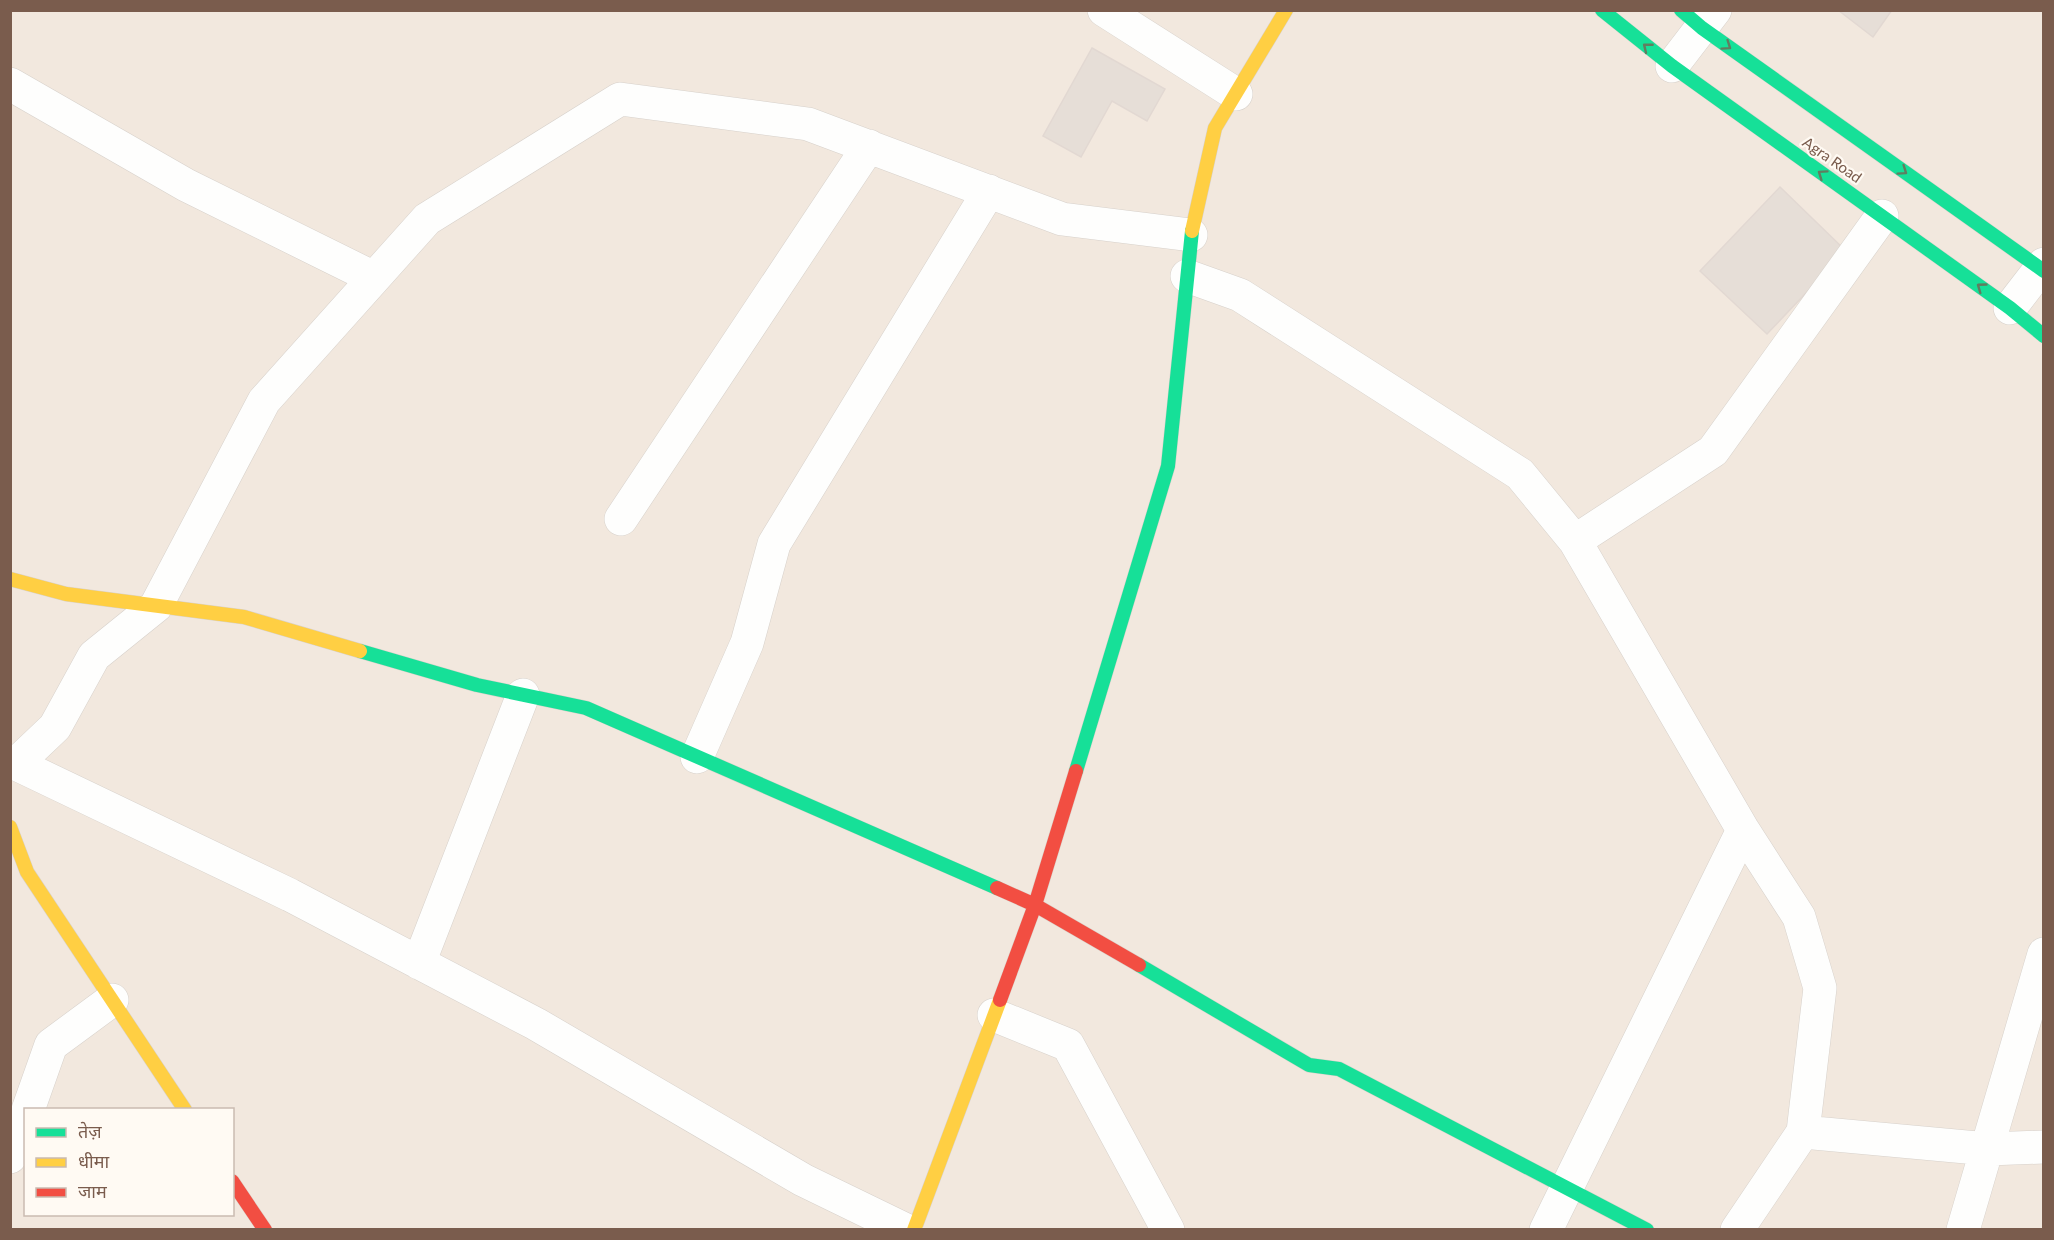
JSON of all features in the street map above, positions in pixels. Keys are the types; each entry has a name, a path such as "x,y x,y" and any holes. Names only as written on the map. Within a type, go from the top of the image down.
{"street":[{"path":"1104,10 1236,94"},
{"path":"914,1230 1035,905 1168,466 1191,235 1215,128 1286,10"},
{"name":"Agra Road","path":"1602,10 1672,66 2010,308 2043,336"},
{"path":"1672,66 1699,16 2042,268 2010,308"},
{"path":"10,84 186,185 374,278"},
{"path":"906,1230 803,1180 536,1024 290,895 13,762 55,727 94,656 156,606 264,401 427,219 620,99 808,124 1062,219 1191,235"},
{"path":"621,519 869,146"},
{"path":"698,757 747,643 774,544 989,191"},
{"path":"1575,542 1713,451 1882,216"},
{"path":"1187,276 1240,295 1520,474 1575,542 1743,830 1799,917 1820,988 1803,1132 1737,1230"},
{"path":"10,579 66,594 244,617 477,685 586,708 1035,905 1309,1065 1339,1069 1647,1230"},
{"path":"419,963 523,695"},
{"path":"10,827 27,872 184,1108"},
{"path":"1546,1230 1568,1190 1743,830"},
{"path":"1963,1230 2043,954"},
{"path":"28,1108 51,1046 112,1000"},
{"path":"994,1015 1068,1045 1168,1230"},
{"path":"10,1156 24,1120"},
{"path":"1803,1132 1988,1149 2043,1147"},
{"path":"234,1184 265,1230"}],"shaded area":[{"path":"10,11 2043,11 2043,1229 11,1229"}],"building":[{"path":"1838,10 1892,10 1873,37"},
{"path":"1092,48 1165,89 1147,121 1112,101 1081,157 1043,136"},
{"path":"1780,187 1846,251 1767,334 1700,271"}],"traffic: fast":[{"path":"1602,10 1672,66 2010,308 2044,336"},
{"path":"1681,10 1702,28 2044,271"},
{"path":"1076,771 1168,466 1192,231"},
{"path":"360,651 477,685 586,708 997,888"},
{"path":"1139,965 1309,1065 1339,1069 1647,1230"}],"traffic: slow":[{"path":"1192,231 1215,128 1286,10"},
{"path":"10,579 66,594 244,617 360,651"},
{"path":"10,827 27,872 184,1108"},
{"path":"914,1230 1000,1000"}],"traffic: jam":[{"path":"1000,1000 1035,905 1076,771"},
{"path":"997,888 1035,905 1139,965"},
{"path":"234,1184 265,1230"}]}
